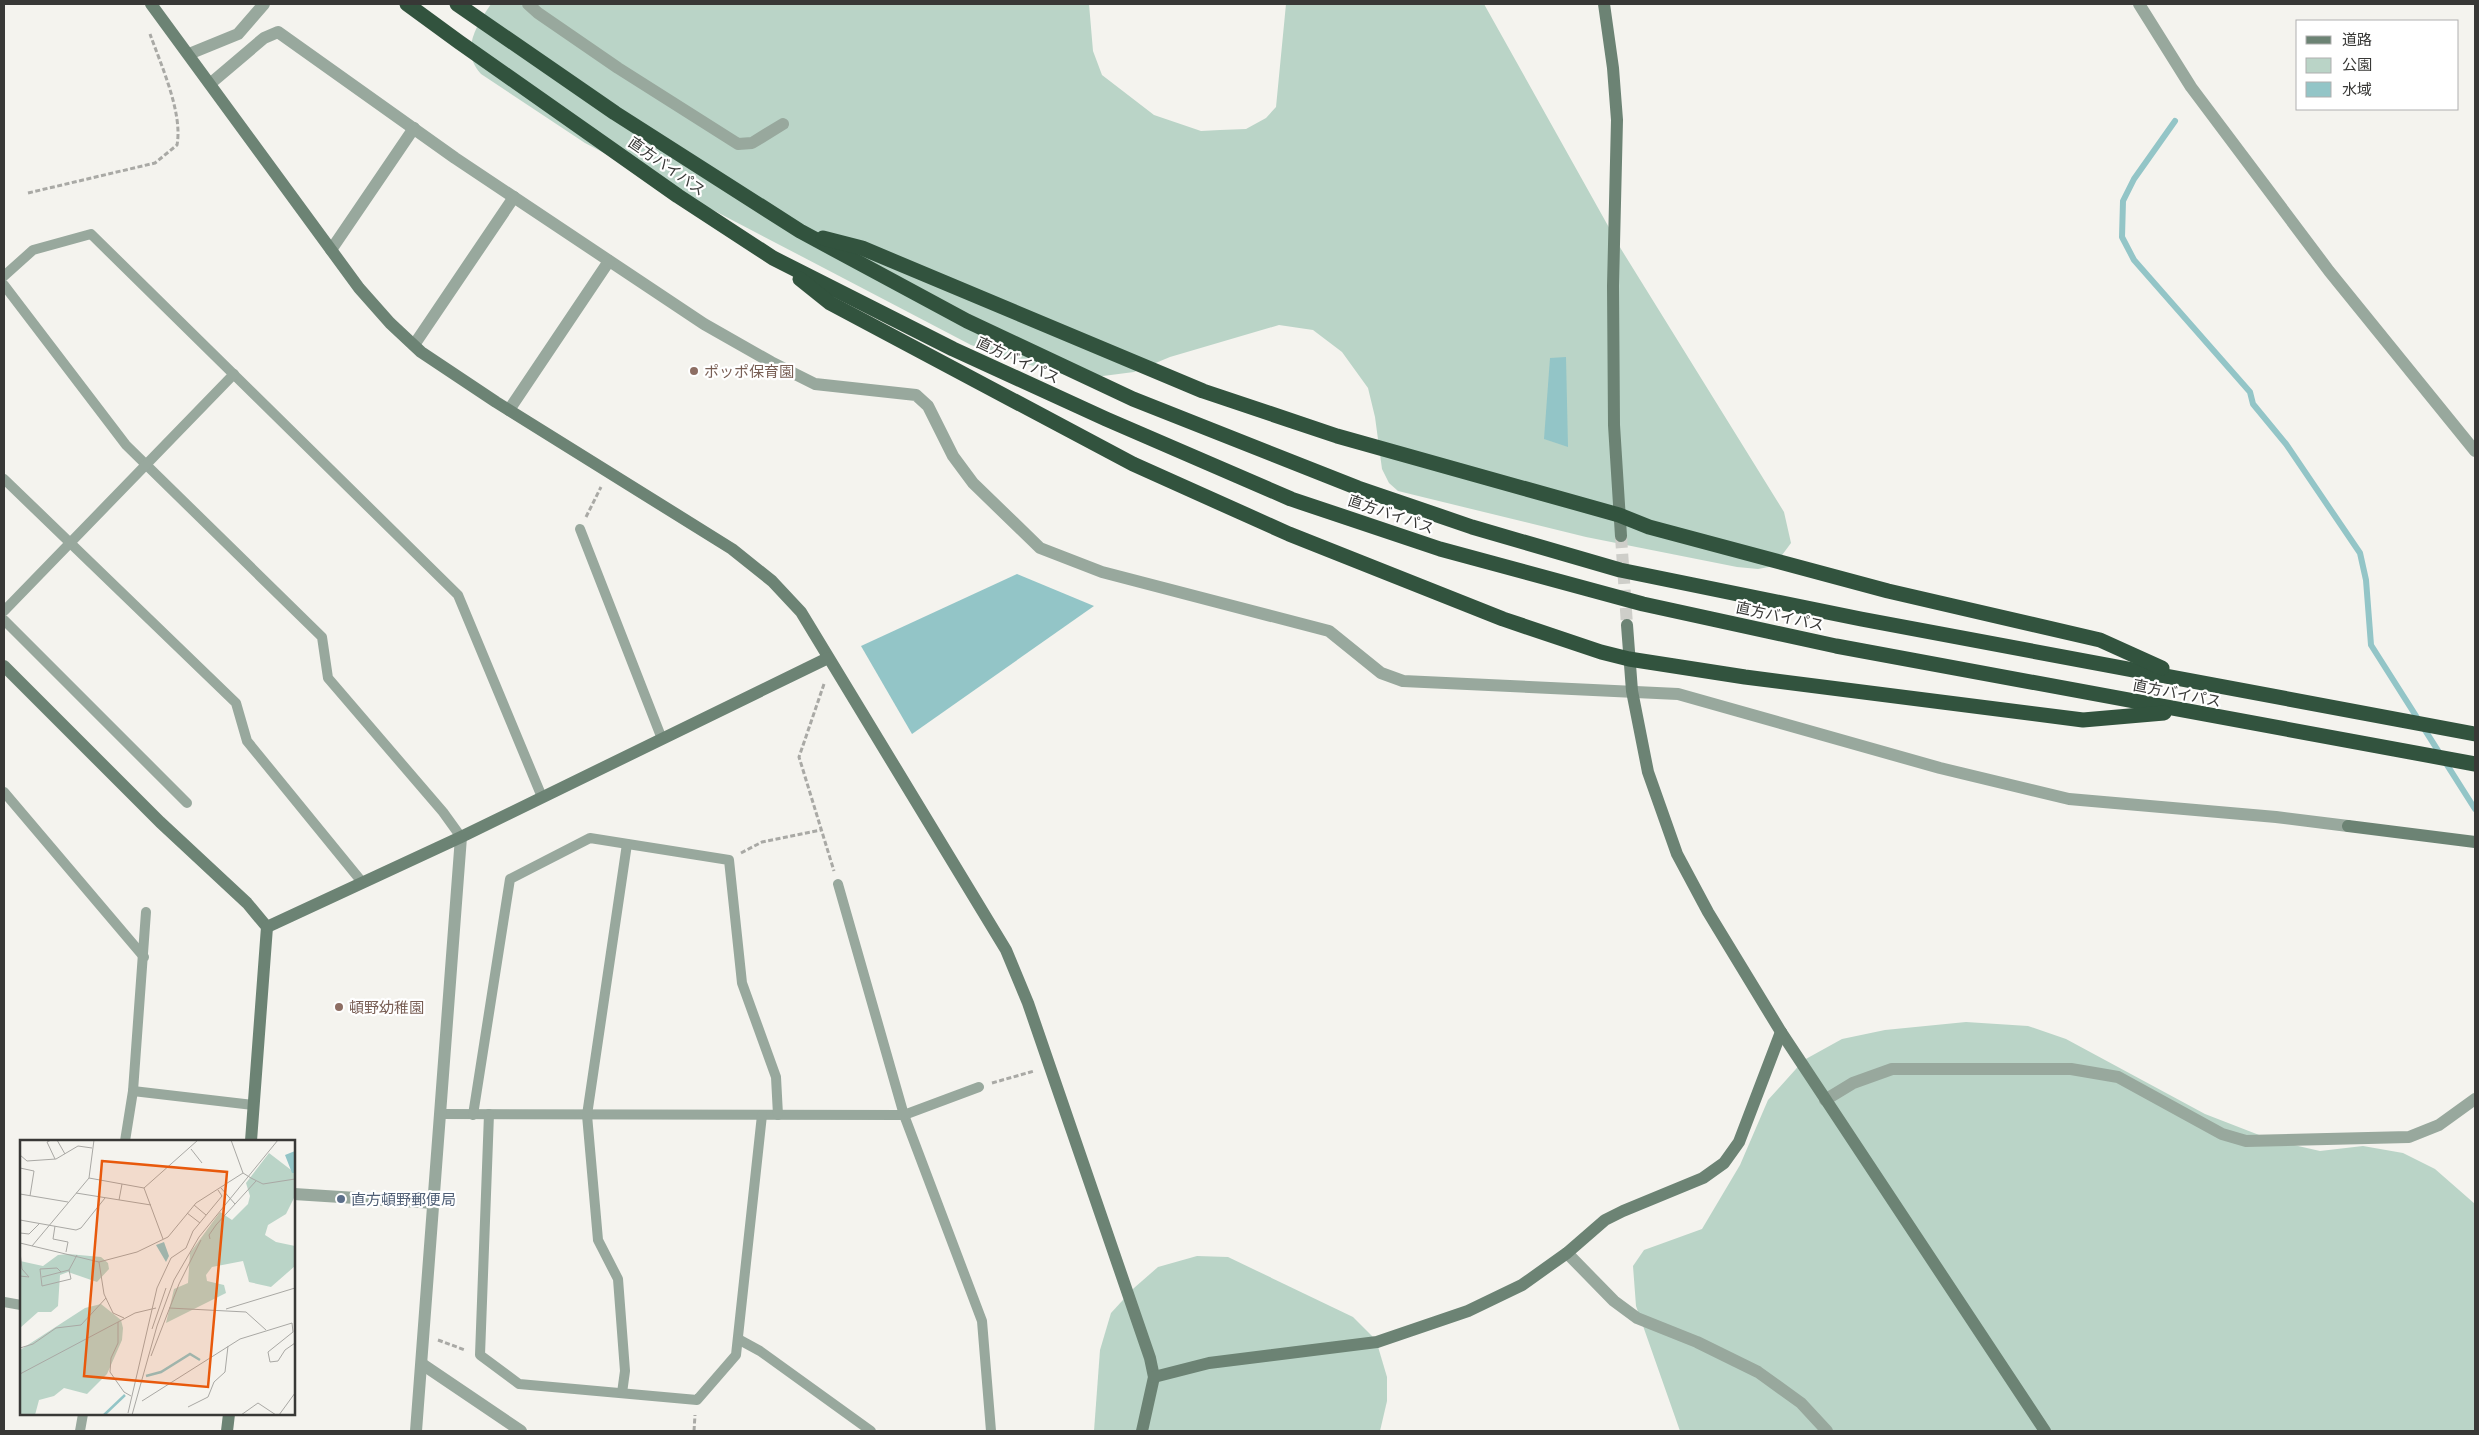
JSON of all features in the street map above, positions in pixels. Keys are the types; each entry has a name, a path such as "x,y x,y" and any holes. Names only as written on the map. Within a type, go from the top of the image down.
{"highway":[{"name":"直方バイパス","path":"408,4 678,196 773,258 953,349 1106,419 1292,499 1440,549 1643,604 1836,646 2183,712 2343,738 2475,764"},
{"name":"直方バイパス","path":"457,4 615,113 800,232 967,321 1133,399 1358,488 1472,527 1620,570 1861,619 2475,734"},
{"path":"800,232 862,248 1202,391 1337,436 1619,515 1649,527 1888,591 2100,640 2184,678"},
{"path":"773,258 830,303 1133,464 1289,534 1494,616 1629,659 1745,677 2083,720 2183,712"}],"street":[{"path":"189,54 238,34 264,4"},
{"path":"528,4 538,13 618,68 738,144 752,142 783,124"},
{"path":"1604,4 1613,68 1617,120 1613,296 1614,425 1621,536"},
{"path":"2139,4 2191,87 2329,270 2475,451"},
{"path":"152,5 359,288 390,324 414,345 509,410 732,549 772,580 801,612 1006,950 1028,1003 1150,1358 1154,1377 1142,1431"},
{"path":"210,84 264,38 278,32 514,197 704,324 771,362 815,384 916,395 928,406 953,456 973,483 1040,548 1102,572 1329,631 1381,673 1403,681 1678,694 1940,768 2069,798 2276,817 2475,842"},
{"path":"331,250 414,128"},
{"path":"414,345 514,197"},
{"path":"509,410 609,261"},
{"path":"1627,625 1632,691 1648,772 1677,854 1708,912 1781,1032 2044,1431"},
{"path":"267,927 461,837 828,658"},
{"path":"4,666 160,822 247,903 267,927 251,1140"},
{"path":"416,1431 461,837"},
{"path":"1154,1377 1209,1363 1377,1342 1468,1311 1522,1285 1566,1253 1606,1220 1623,1210 1704,1178 1724,1163 1739,1142 1781,1032"},
{"path":"1825,1100 1853,1083 1892,1069 2071,1069 2118,1077 2222,1134 2246,1141 2408,1137 2440,1125 2475,1099"},
{"path":"295,1194 434,1203"},
{"path":"1566,1253 1614,1301 1636,1318 1697,1342 1758,1372 1801,1403 1827,1431"},
{"path":"422,1364 521,1431"},
{"path":"227,1431 229,1415"}],"lane":[{"path":"4,276 33,250 91,234 458,595 542,797"},
{"path":"4,285 126,445 322,637 328,678 444,812 461,837"},
{"path":"4,611 234,374"},
{"path":"4,479 69,544 236,703 247,741 362,882"},
{"path":"580,529 662,739"},
{"path":"4,620 187,803"},
{"path":"4,792 144,957"},
{"path":"473,1114 510,879 590,838 729,860 742,984 776,1077 778,1115"},
{"path":"622,1393 625,1371 618,1278 598,1240 587,1115 628,844"},
{"path":"838,884 904,1115 982,1321 991,1431"},
{"path":"125,1140 133,1091 146,912"},
{"path":"440,1114 904,1115 979,1087"},
{"path":"133,1091 253,1105"},
{"path":"489,1114 480,1355 519,1384 697,1400 736,1355 762,1115"},
{"path":"4,1301 20,1305"},
{"path":"738,1339 760,1351 871,1431"},
{"path":"80,1431 83,1415"}],"path":[{"path":"28,193 155,163 177,146 180,132 147,25 152,5"},
{"path":"580,529 608,472"},
{"path":"824,684 799,757 838,884"},
{"path":"729,860 762,842 821,830"},
{"path":"979,1087 1050,1067"},
{"path":"424,1334 480,1355"}],"green space":[{"path":"491,4 1089,4 1093,51 1102,75 1154,115 1201,131 1246,129 1266,118 1276,107 1286,4 1484,4 1621,249 1784,512 1791,543 1774,566 1758,569 1737,567 1586,537 1398,491 1389,483 1382,469 1375,417 1368,388 1342,352 1313,330 1279,325 1170,357 1134,372 1103,376 1066,375 1023,363 971,345 585,143 481,74 472,56 472,39 480,21"},
{"path":"1966,1022 2028,1026 2066,1039 2205,1114 2272,1140 2320,1151 2363,1146 2403,1153 2435,1169 2475,1204 2475,1431 1680,1431 1636,1306 1633,1266 1644,1250 1702,1229 1740,1165 1768,1100 1804,1060 1842,1039 1885,1030"},
{"path":"1197,1256 1228,1257 1353,1317 1376,1340 1387,1377 1387,1401 1380,1431 1094,1431 1100,1350 1111,1313 1134,1288 1158,1267"}],"water":[{"path":"1566,357 1568,447 1544,439 1550,358"},
{"path":"1017,574 1094,606 912,734 861,646"}],"waterway":[{"path":"2175,121 2134,179 2123,201 2122,237 2134,260 2250,392 2253,404 2286,444 2360,553 2366,580 2371,645 2475,809"}],"tunnel":[{"path":"1621,536 1627,625"}],"place":[{"name":"ポッポ保育園","path":"694,371"},
{"name":"頓野幼稚園","path":"339,1007"},
{"name":"直方頓野郵便局","path":"341,1199"}]}
